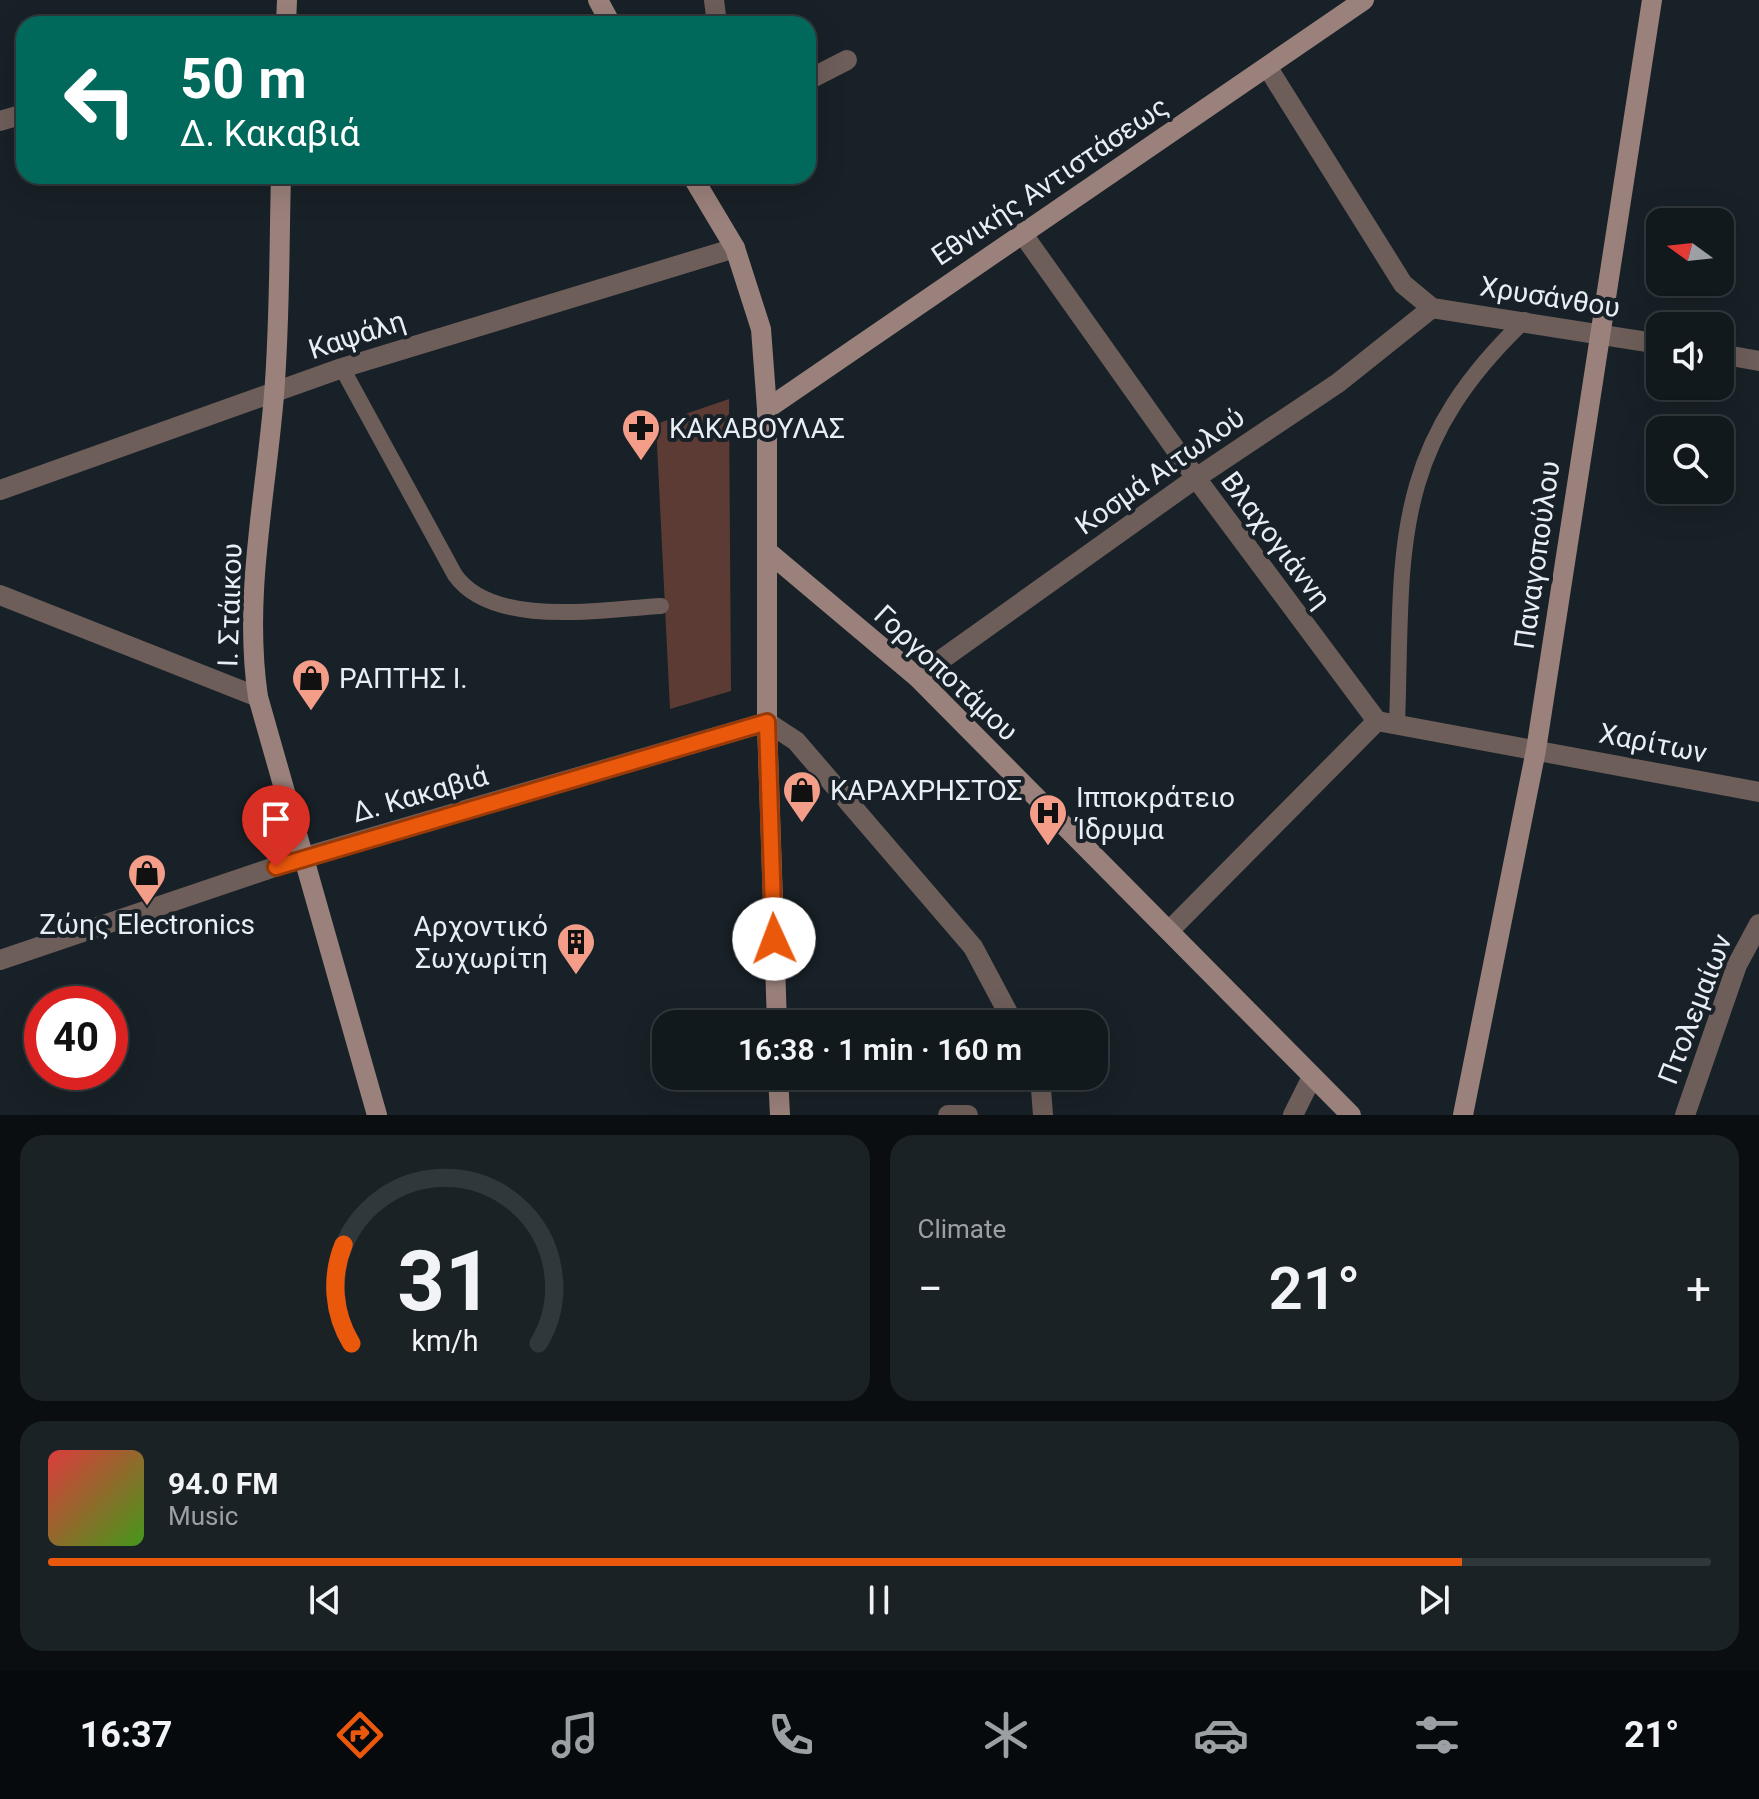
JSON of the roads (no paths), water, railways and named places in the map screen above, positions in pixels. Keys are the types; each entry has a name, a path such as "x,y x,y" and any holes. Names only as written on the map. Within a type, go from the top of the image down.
{"street":[{"name":"Εθνικής Αντιστάσεως","path":"767,409 1364,0"},
{"name":"Παναγοπούλου","path":"1463,1115 1536,750 1598,332 1652,0"},
{"path":"816,76 847,60"},
{"path":"1268,68 1403,284 1432,308"},
{"name":"Ι. Στάικου","path":"281,184 275,392 252,605 251,652 258,697 377,1115"},
{"path":"697,184 735,248 761,329 767,409 767,722 777,1010"},
{"name":"Βλαχογιάννη","path":"1022,233 1196,478 1387,724"},
{"name":"Καψάλη","path":"0,490 342,368 735,248"},
{"name":"Χρυσάνθου","path":"1432,308 1525,320 1646,341"},
{"name":"Κοσμά Αιτωλού","path":"917,677 1196,478 1338,383 1432,308"},
{"path":"1734,357 1759,361"},
{"name":"Γοργοποτάμου","path":"767,551 917,677 1351,1115"},
{"path":"0,595 258,697"},
{"path":"767,722 796,741 973,947 1007,1010"},
{"name":"Δ. Κακαβιά","path":"0,960 304,857 767,722"},
{"path":"1169,931 1387,724"},
{"name":"Χαρίτων","path":"1387,724 1759,792"},
{"name":"Πτολεμαίων","path":"1685,1115 1732,979 1759,924"},
{"path":"1293,1115 1312,1077"},
{"path":"779,1090 780,1115"},
{"path":"1041,1090 1043,1115"},
{"path":"948,1115 968,1115"}],"lane":[{"path":"1387,724 1398,682 1401,561 1412,493 1443,417 1496,348 1525,320"},
{"path":"342,368 455,575 470,592 502,605 554,612 661,606"}],"place":[{"name":"ΚΑΚΑΒΟΥΛΑΣ","path":"641,462"},
{"name":"ΡΑΠΤΗΣ Ι.","path":"311,712"},
{"name":"ΚΑΡΑΧΡΗΣΤΟΣ","path":"802,824"},
{"name":"Ιπποκράτειο Ίδρυμα","path":"1048,847"},
{"name":"Ζώης Electronics","path":"147,907"},
{"name":"Αρχοντικό Σωχωρίτη","path":"576,976"}]}
